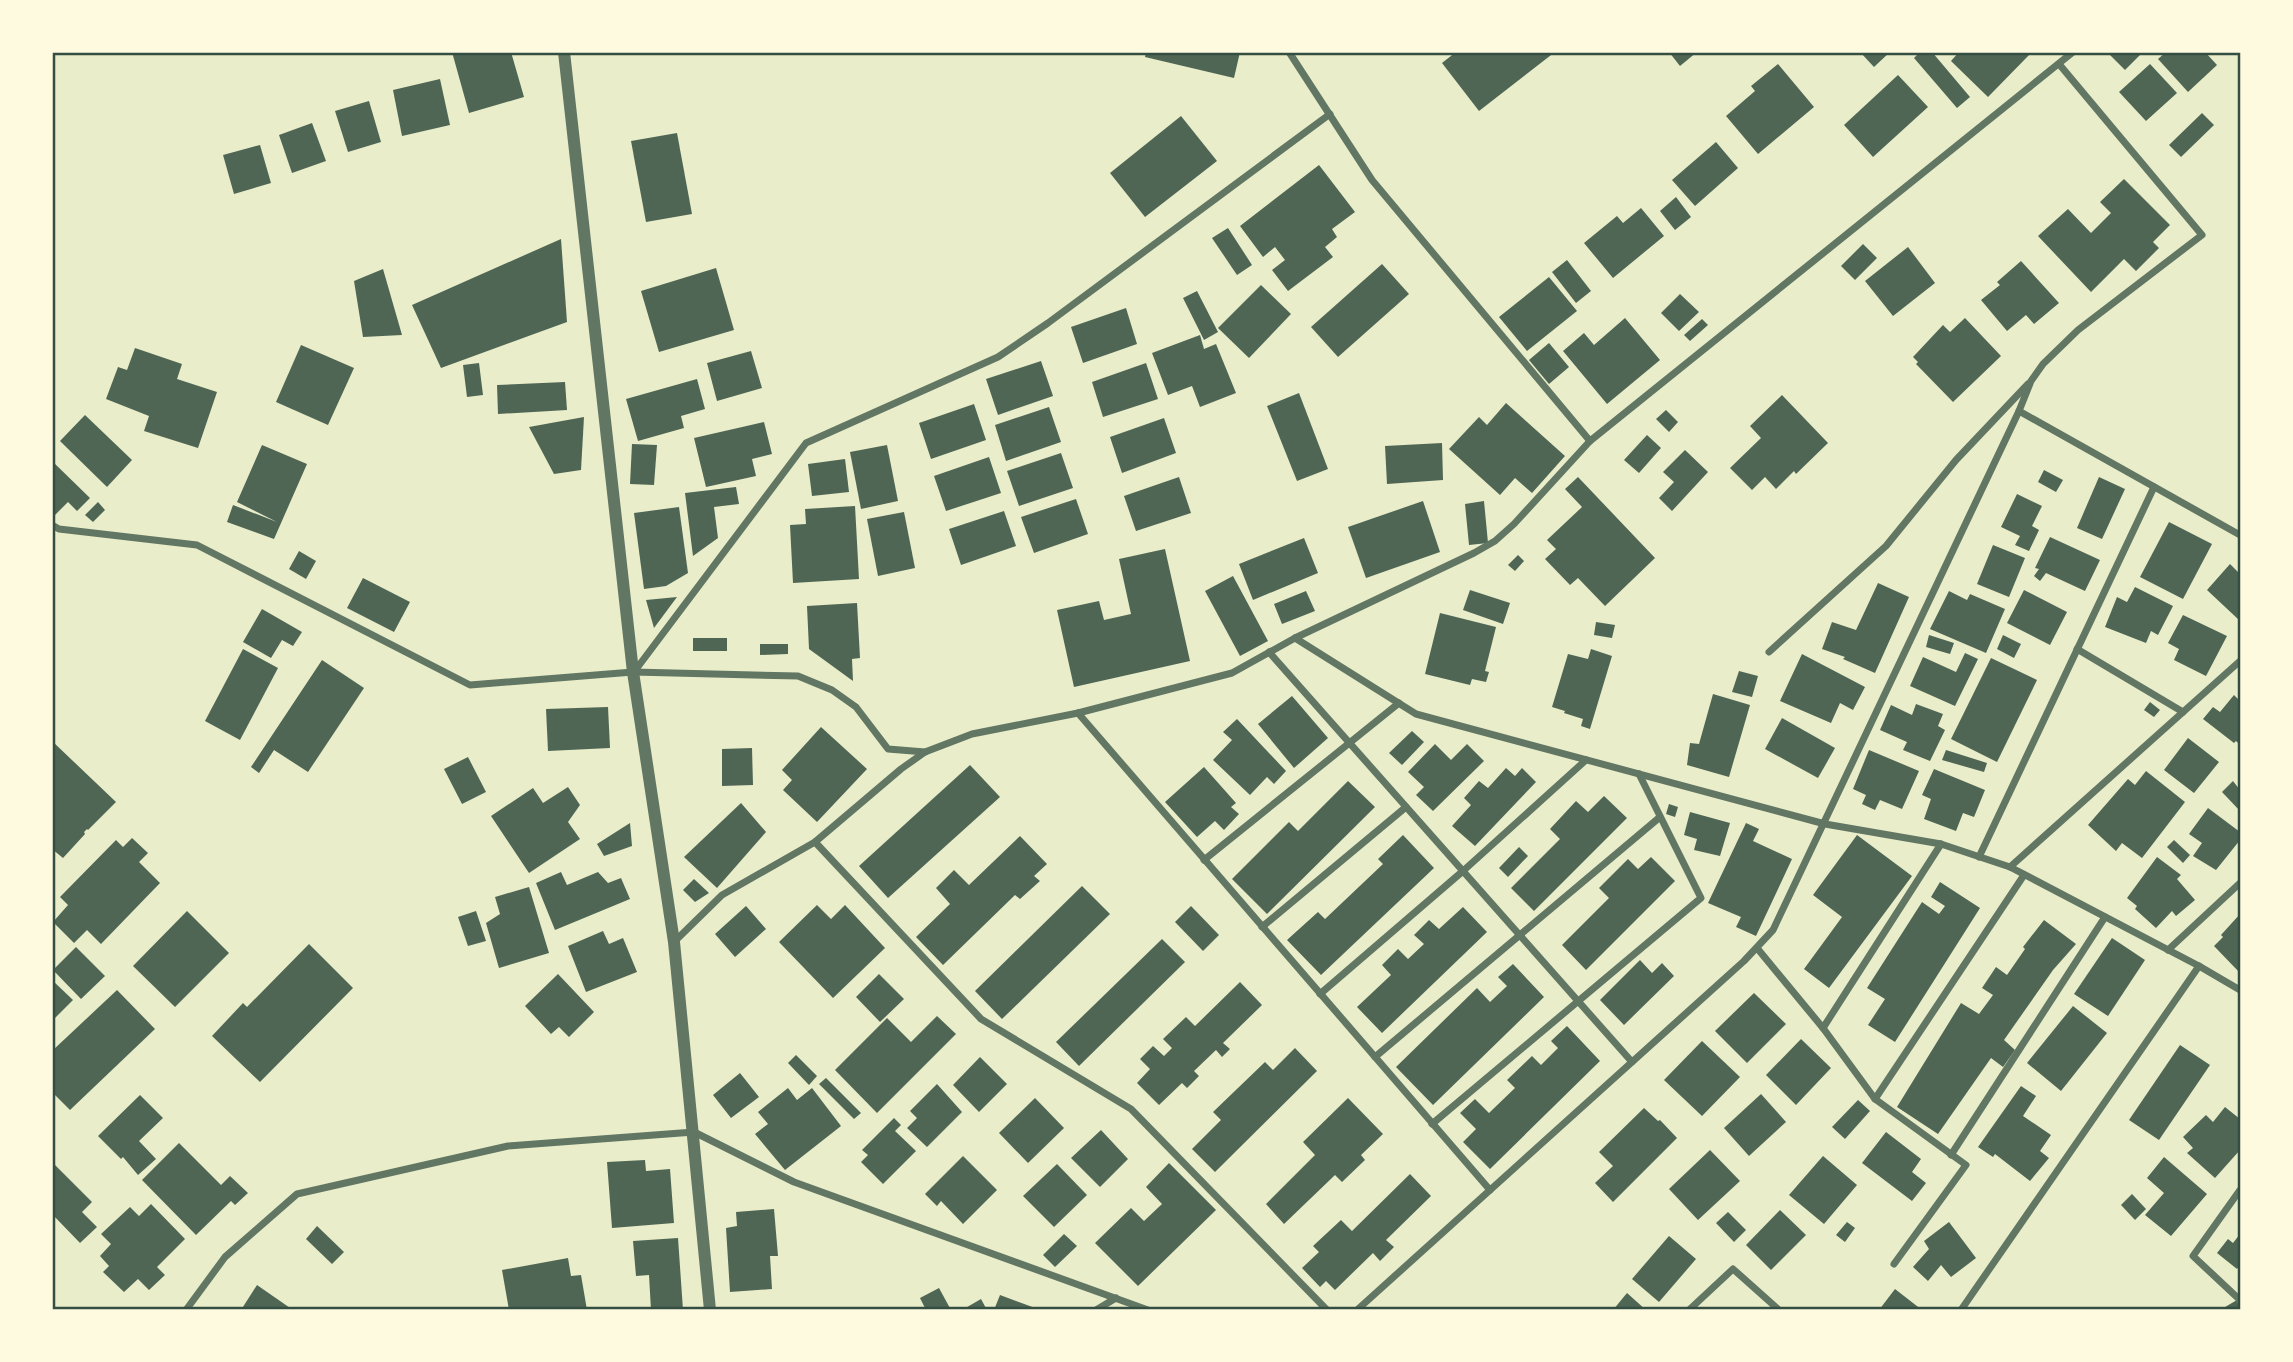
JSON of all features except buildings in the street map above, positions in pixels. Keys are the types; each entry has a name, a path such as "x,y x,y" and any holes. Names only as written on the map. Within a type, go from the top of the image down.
{"street":[{"path":"564,52 633,672 674,942 710,1310"},
{"path":"1289,52 1372,180 1590,441"},
{"path":"674,942 722,895 815,842 925,752 972,734 1078,713 1232,673 1295,638 1495,541 1590,441 2073,52"},
{"path":"1769,652 1886,546 1956,460 2031,381 2043,363 2078,330 2202,235 2059,64"},
{"path":"633,672 806,443 998,357 1330,114"},
{"path":"1357,1310 1632,1062 1773,930 2031,381"},
{"path":"2019,411 2241,535"},
{"path":"1979,857 2154,487"},
{"path":"52,525 59,529 197,545 470,685 633,672 798,676 832,690 856,707 888,749 925,752"},
{"path":"1295,638 1416,714 1825,824 1941,844 2010,867 2241,990"},
{"path":"2077,649 2183,712"},
{"path":"1269,652 1632,1062"},
{"path":"2010,867 2241,661"},
{"path":"1204,859 1399,703"},
{"path":"1078,713 1490,1190"},
{"path":"1320,993 1463,871 1586,760"},
{"path":"1432,1124 1701,898 1639,774"},
{"path":"1262,927 1406,807"},
{"path":"1375,1057 1660,817"},
{"path":"815,842 981,1019 1131,1109 1327,1310"},
{"path":"1823,1028 1941,844"},
{"path":"1875,1099 2024,875"},
{"path":"2168,950 2241,883"},
{"path":"1951,1155 2105,917"},
{"path":"1756,948 1823,1028 1875,1099 1966,1165 1894,1264"},
{"path":"1961,1310 2199,966"},
{"path":"186,1310 225,1257 297,1194 508,1146 694,1132 794,1182 1148,1310"},
{"path":"2241,1190 2193,1256 2241,1300"},
{"path":"1689,1310 1733,1269 1779,1310"},
{"path":"1096,1310 1116,1298"}]}
